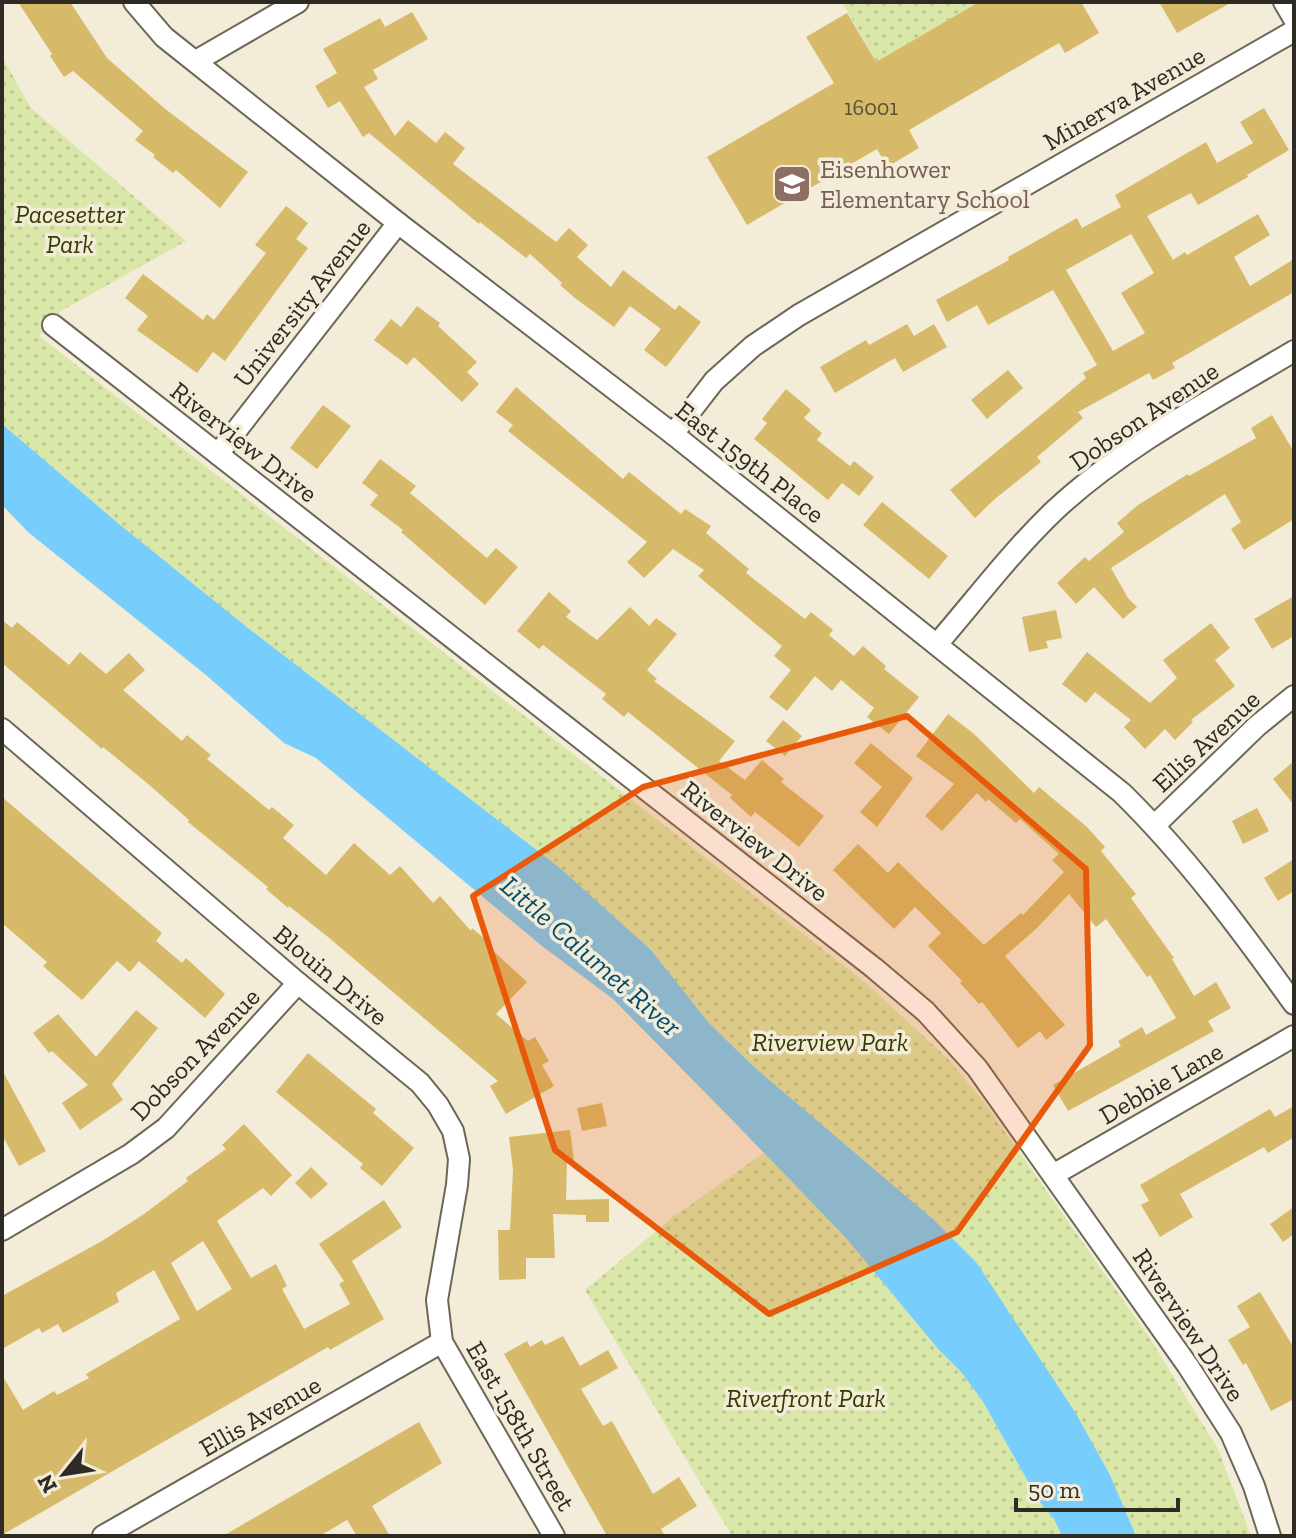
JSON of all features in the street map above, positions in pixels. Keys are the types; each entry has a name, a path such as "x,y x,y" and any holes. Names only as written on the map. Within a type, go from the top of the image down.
{"street":[{"name":"East 159th Place","path":"134,2 164,37 398,223 673,434 1085,761 1155,825 1221,905 1294,1004"},
{"path":"196,61 298,2"},
{"path":"1284,2 1294,19"},
{"name":"Minerva Avenue","path":"673,434 714,381 753,346 788,323 1294,31"},
{"name":"University Avenue","path":"218,454 398,223"},
{"name":"Riverview Drive","path":"53,325 862,958 926,1012 977,1068 1188,1366 1231,1433 1254,1486 1270,1536"},
{"name":"Dobson Avenue","path":"938,643 1021,545 1085,485 1162,429 1294,351"},
{"name":"Ellis Avenue","path":"1155,825 1257,726 1294,696"},
{"name":"Blouin Drive","path":"2,729 298,983 420,1083 438,1105 453,1131 459,1159 437,1300 442,1342"},
{"name":"Dobson Avenue","path":"4,1225 131,1154 166,1128 298,983"},
{"name":"Debbie Lane","path":"1053,1175 1294,1036"},
{"name":"Ellis Avenue","path":"103,1536 442,1342"},
{"name":"East 158th Street","path":"442,1342 554,1536"}],"highlighted area":[{"path":"907,716 1086,869 1090,1045 957,1232 769,1314 555,1150 473,896 643,787"}],"green space":[{"path":"842,2 979,2 876,62"},
{"name":"Riverview Park","path":"2,57 31,108 186,241 61,311 39,336 867,984 948,1059 984,1102 1149,1337 1218,1449 1251,1536 1136,1536 1110,1475 976,1262 934,1220 753,1066 709,1023 651,950 560,868 248,628 2,424"},
{"name":"Riverfront Park","path":"764,1153 846,1238 961,1372 982,1400 1062,1536 732,1536 585,1290 673,1217"}],"water":[{"name":"Little Calumet River","path":"2,424 248,628 560,868 651,950 709,1023 753,1066 934,1220 976,1262 1075,1412 1110,1475 1136,1536 1062,1536 982,1400 961,1372 846,1238 613,999 542,946 316,758 284,743 206,675 28,532 2,505"}],"building":[{"path":"18,2 70,2 107,58 164,108 248,172 220,208 176,170 173,173 153,157 155,155 135,140 143,131 73,71 64,77"},
{"path":"979,2 1081,2 1099,33 1065,53 1059,43 909,130 919,148 887,167 877,149 747,225 707,157 834,83 806,37 847,13 876,62"},
{"path":"1159,2 1232,2 1177,33"},
{"path":"412,12 428,39 373,70 378,79 364,87 395,136 408,120 436,143 445,132 465,148 453,164 556,242 569,228 588,245 577,257 611,287 623,270 675,310 679,305 701,322 666,367 644,350 661,329 630,306 614,327 560,285 562,283 530,254 526,258 479,224 369,133 363,137 340,101 328,108 315,86 337,73 323,49 380,18 385,27"},
{"path":"1264,108 1289,150 1198,205 1191,193 1147,216 1173,260 1258,214 1270,235 1234,257 1250,286 1294,259 1294,292 1172,363 1175,368 1153,380 1149,373 1078,412 1083,418 1037,457 1041,462 975,518 950,490 1086,378 1083,373 1097,365 1053,290 988,325 977,305 947,322 936,300 1077,218 1082,228 1121,207 1115,195 1206,142 1217,163 1253,143 1240,122","holes":["1131,234 1154,273 1121,293 1145,333 1113,351 1066,270"]},
{"path":"286,206 308,223 296,239 308,248 225,361 213,352 197,373 137,330 148,316 125,298 143,274 203,320 207,314 214,320 266,253 255,245"},
{"path":"417,306 440,323 438,326 477,362 467,372 479,384 462,402 414,357 407,365 374,340 391,319 401,327"},
{"path":"907,324 914,336 934,324 947,347 903,372 895,358 835,393 820,367 866,340 869,345"},
{"path":"1008,370 1023,388 987,419 971,400"},
{"path":"516,387 623,479 629,472 681,514 685,509 711,526 706,533 749,569 746,573 805,619 811,612 833,630 829,635 854,656 863,646 886,666 884,669 919,697 889,734 867,717 874,708 841,680 832,691 815,676 787,711 769,697 791,670 774,656 782,646 698,576 704,570 673,549 644,578 627,562 647,542 508,431 513,425 496,412"},
{"path":"786,389 811,410 804,418 822,433 817,440 850,466 854,461 874,477 859,496 842,483 828,500 754,439 767,423 762,419"},
{"path":"323,405 351,426 317,469 290,448"},
{"path":"1272,415 1294,452 1294,519 1244,550 1231,529 1241,522 1225,494 1111,568 1128,598 1137,607 1123,619 1094,587 1076,604 1057,583 1085,557 1089,561 1124,532 1117,523 1138,505 1256,438 1251,428"},
{"path":"380,459 416,486 410,493 487,558 496,548 518,567 485,605 401,532 403,530 370,505 378,495 362,483"},
{"path":"882,502 948,556 929,579 863,525"},
{"path":"549,592 571,611 566,617 597,640 630,607 649,626 656,618 677,634 647,670 657,679 654,681 735,741 719,761 745,780 762,760 784,779 781,782 824,816 799,847 755,812 751,817 730,798 732,795 628,712 624,717 602,699 606,694 543,645 539,649 517,631"},
{"path":"1294,596 1294,636 1272,649 1254,619"},
{"path":"1056,610 1062,638 1046,641 1048,648 1029,652 1022,617"},
{"path":"2,620 12,628 17,622 69,665 80,652 106,674 129,653 145,670 123,690 182,741 187,735 211,755 207,759 269,810 272,807 294,825 283,838 326,875 354,843 390,875 400,866 433,903 440,896 471,931 472,928 492,945 490,948 527,982 496,1014 528,1041 535,1037 549,1061 542,1065 554,1086 506,1114 490,1086 498,1081 328,937 288,908 266,889 268,887 188,822 147,783 102,749 2,663"},
{"path":"1211,623 1230,648 1215,660 1235,686 1191,720 1193,722 1175,740 1165,729 1145,749 1124,727 1131,720 1095,692 1086,703 1062,684 1087,652 1150,703 1177,678 1163,660"},
{"path":"948,714 973,733 1034,793 1039,787 1087,827 1105,847 1101,851 1136,894 1131,898 1174,958 1194,996 1216,982 1231,1008 1208,1021 1214,1031 1068,1111 1053,1085 1121,1046 1118,1041 1142,1027 1146,1035 1176,1018 1150,975 1147,977 1106,919 1096,927 1069,894 1005,956 1065,1025 1046,1040 1040,1031 1018,1048 982,1002 979,1004 960,983 962,981 928,946 941,933 915,907 894,929 833,870 858,844 888,873 898,862 984,945 1021,913 1023,915 1064,872 1052,860 1059,854 1020,819 1016,823 977,793 942,831 925,816 954,784 916,756"},
{"path":"783,720 802,736 785,756 766,741"},
{"path":"871,743 913,778 877,827 860,812 882,787 854,763"},
{"path":"1294,761 1294,805 1273,779"},
{"path":"2,797 162,933 156,941 182,963 186,958 225,994 205,1018 139,961 130,972 117,961 82,1000 43,966 47,962 2,923"},
{"path":"1257,808 1269,831 1243,844 1232,821"},
{"path":"1294,859 1294,891 1278,901 1264,878"},
{"path":"136,1010 158,1028 112,1084 123,1100 80,1130 62,1103 88,1085 52,1051 49,1053 33,1033 58,1014 96,1057"},
{"path":"308,1053 376,1109 373,1113 414,1148 382,1186 360,1168 363,1164 276,1092"},
{"path":"2,1070 46,1151 19,1166 2,1135"},
{"path":"602,1103 607,1126 582,1131 577,1108"},
{"path":"1294,1106 1294,1137 1268,1153 1264,1147 1180,1194 1193,1217 1160,1237 1141,1205 1149,1201 1140,1185 1270,1109 1275,1117"},
{"path":"244,1124 292,1175 271,1196 263,1188 217,1221 251,1278 276,1264 287,1286 282,1289 304,1329 350,1304 339,1284 344,1281 319,1244 384,1200 402,1227 352,1261 384,1319 330,1350 328,1347 2,1535 2,1375 23,1410 54,1391 57,1395 89,1378 86,1374 180,1319 154,1270 116,1293 119,1302 63,1333 58,1324 42,1333 39,1328 2,1349 2,1296 144,1214 226,1149 222,1145","holes":["203,1241 232,1289 197,1311 171,1263"]},
{"path":"570,1130 574,1161 567,1162 566,1200 609,1199 609,1222 586,1222 586,1215 553,1214 555,1258 526,1258 526,1279 499,1280 498,1230 510,1230 513,1169 509,1137"},
{"path":"311,1167 328,1184 311,1199 295,1183"},
{"path":"1294,1207 1294,1234 1283,1242 1270,1224"},
{"path":"1260,1292 1294,1348 1294,1399 1271,1411 1246,1363 1243,1365 1228,1340 1250,1327 1237,1306"},
{"path":"563,1336 580,1366 608,1350 618,1368 581,1389 603,1426 612,1421 653,1494 679,1477 697,1506 661,1529 665,1536 607,1536 504,1354 527,1341 530,1347 542,1340 545,1345"},
{"path":"419,1422 442,1463 372,1506 390,1536 357,1536 347,1520 320,1536 223,1536"}],"place":[{"name":"Eisenhower Elementary School","path":"792,184"}],"park label":[{"name":"Pacesetter Park","path":"70,229"}]}
